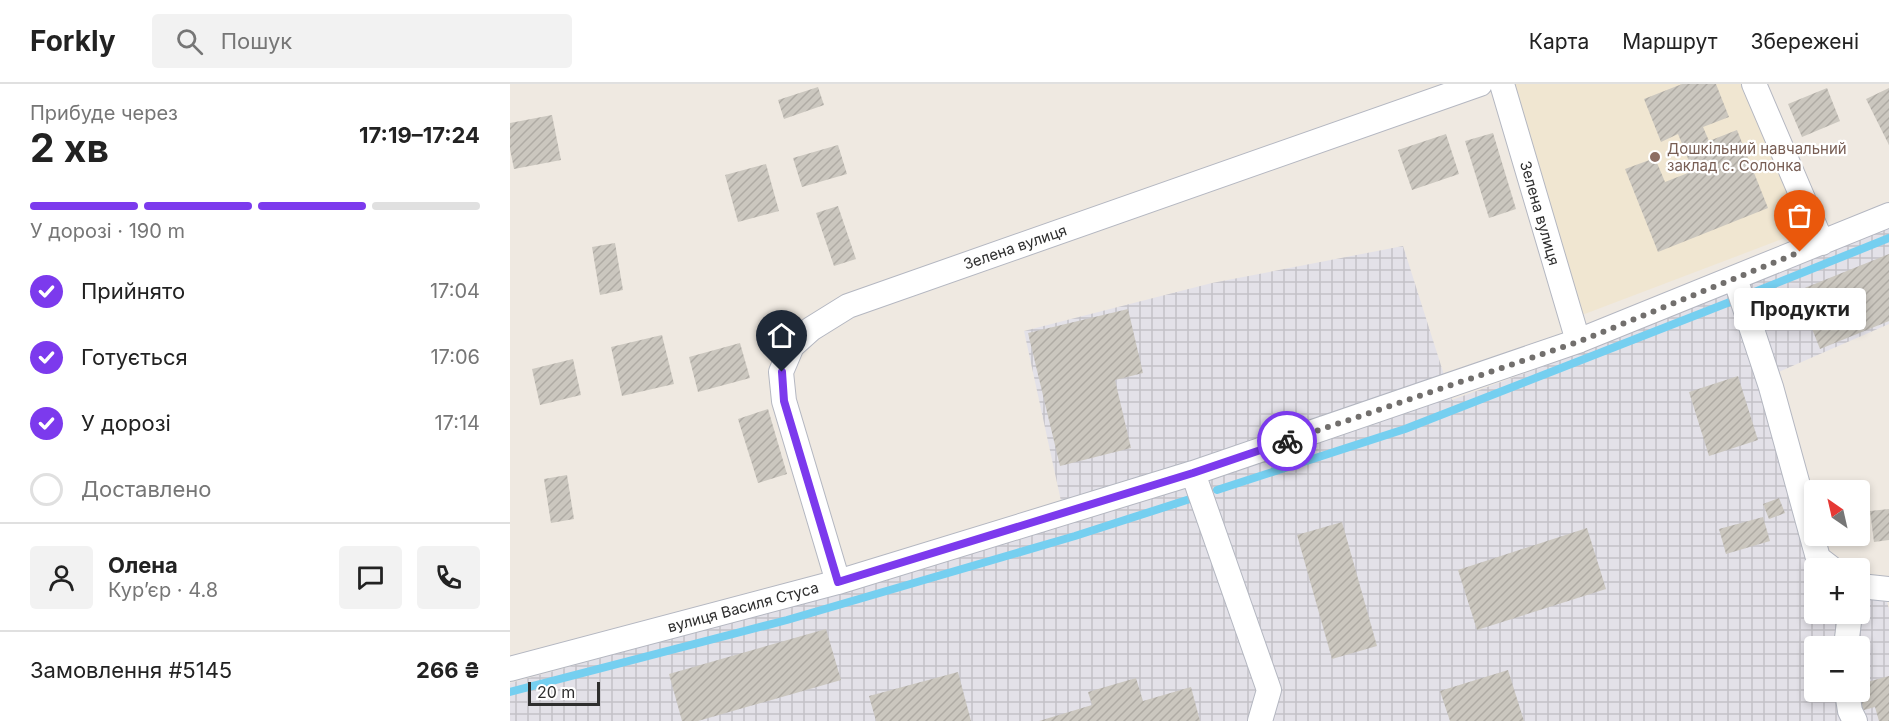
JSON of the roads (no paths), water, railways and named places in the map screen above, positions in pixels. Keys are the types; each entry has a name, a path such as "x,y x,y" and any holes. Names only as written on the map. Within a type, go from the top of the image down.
{"street":[{"name":"Зелена вулиця","path":"838,582 784,401 782,372 792,346 811,329 848,306 1480,84"},
{"name":"Зелена вулиця","path":"1502,84 1578,342"},
{"path":"1754,84 1822,243"},
{"name":"вулиця Василя Стуса","path":"510,669 838,582 1193,473 1578,342 1889,215"},
{"path":"1735,279 1771,387 1818,558"},
{"path":"1193,473 1269,690 1260,721"},
{"path":"1870,587 1889,589"},
{"path":"1849,702 1855,721"}],"waterway":[{"path":"1747,295 1889,238"},
{"path":"1217,490 1405,429 1735,300"},
{"path":"510,692 787,620 1075,536 1190,499"}],"place":[{"name":"Дошкільний навчальний заклад с. Солонка","path":"1655,157"},
{"name":"Продукти","path":"1800,252"}]}
